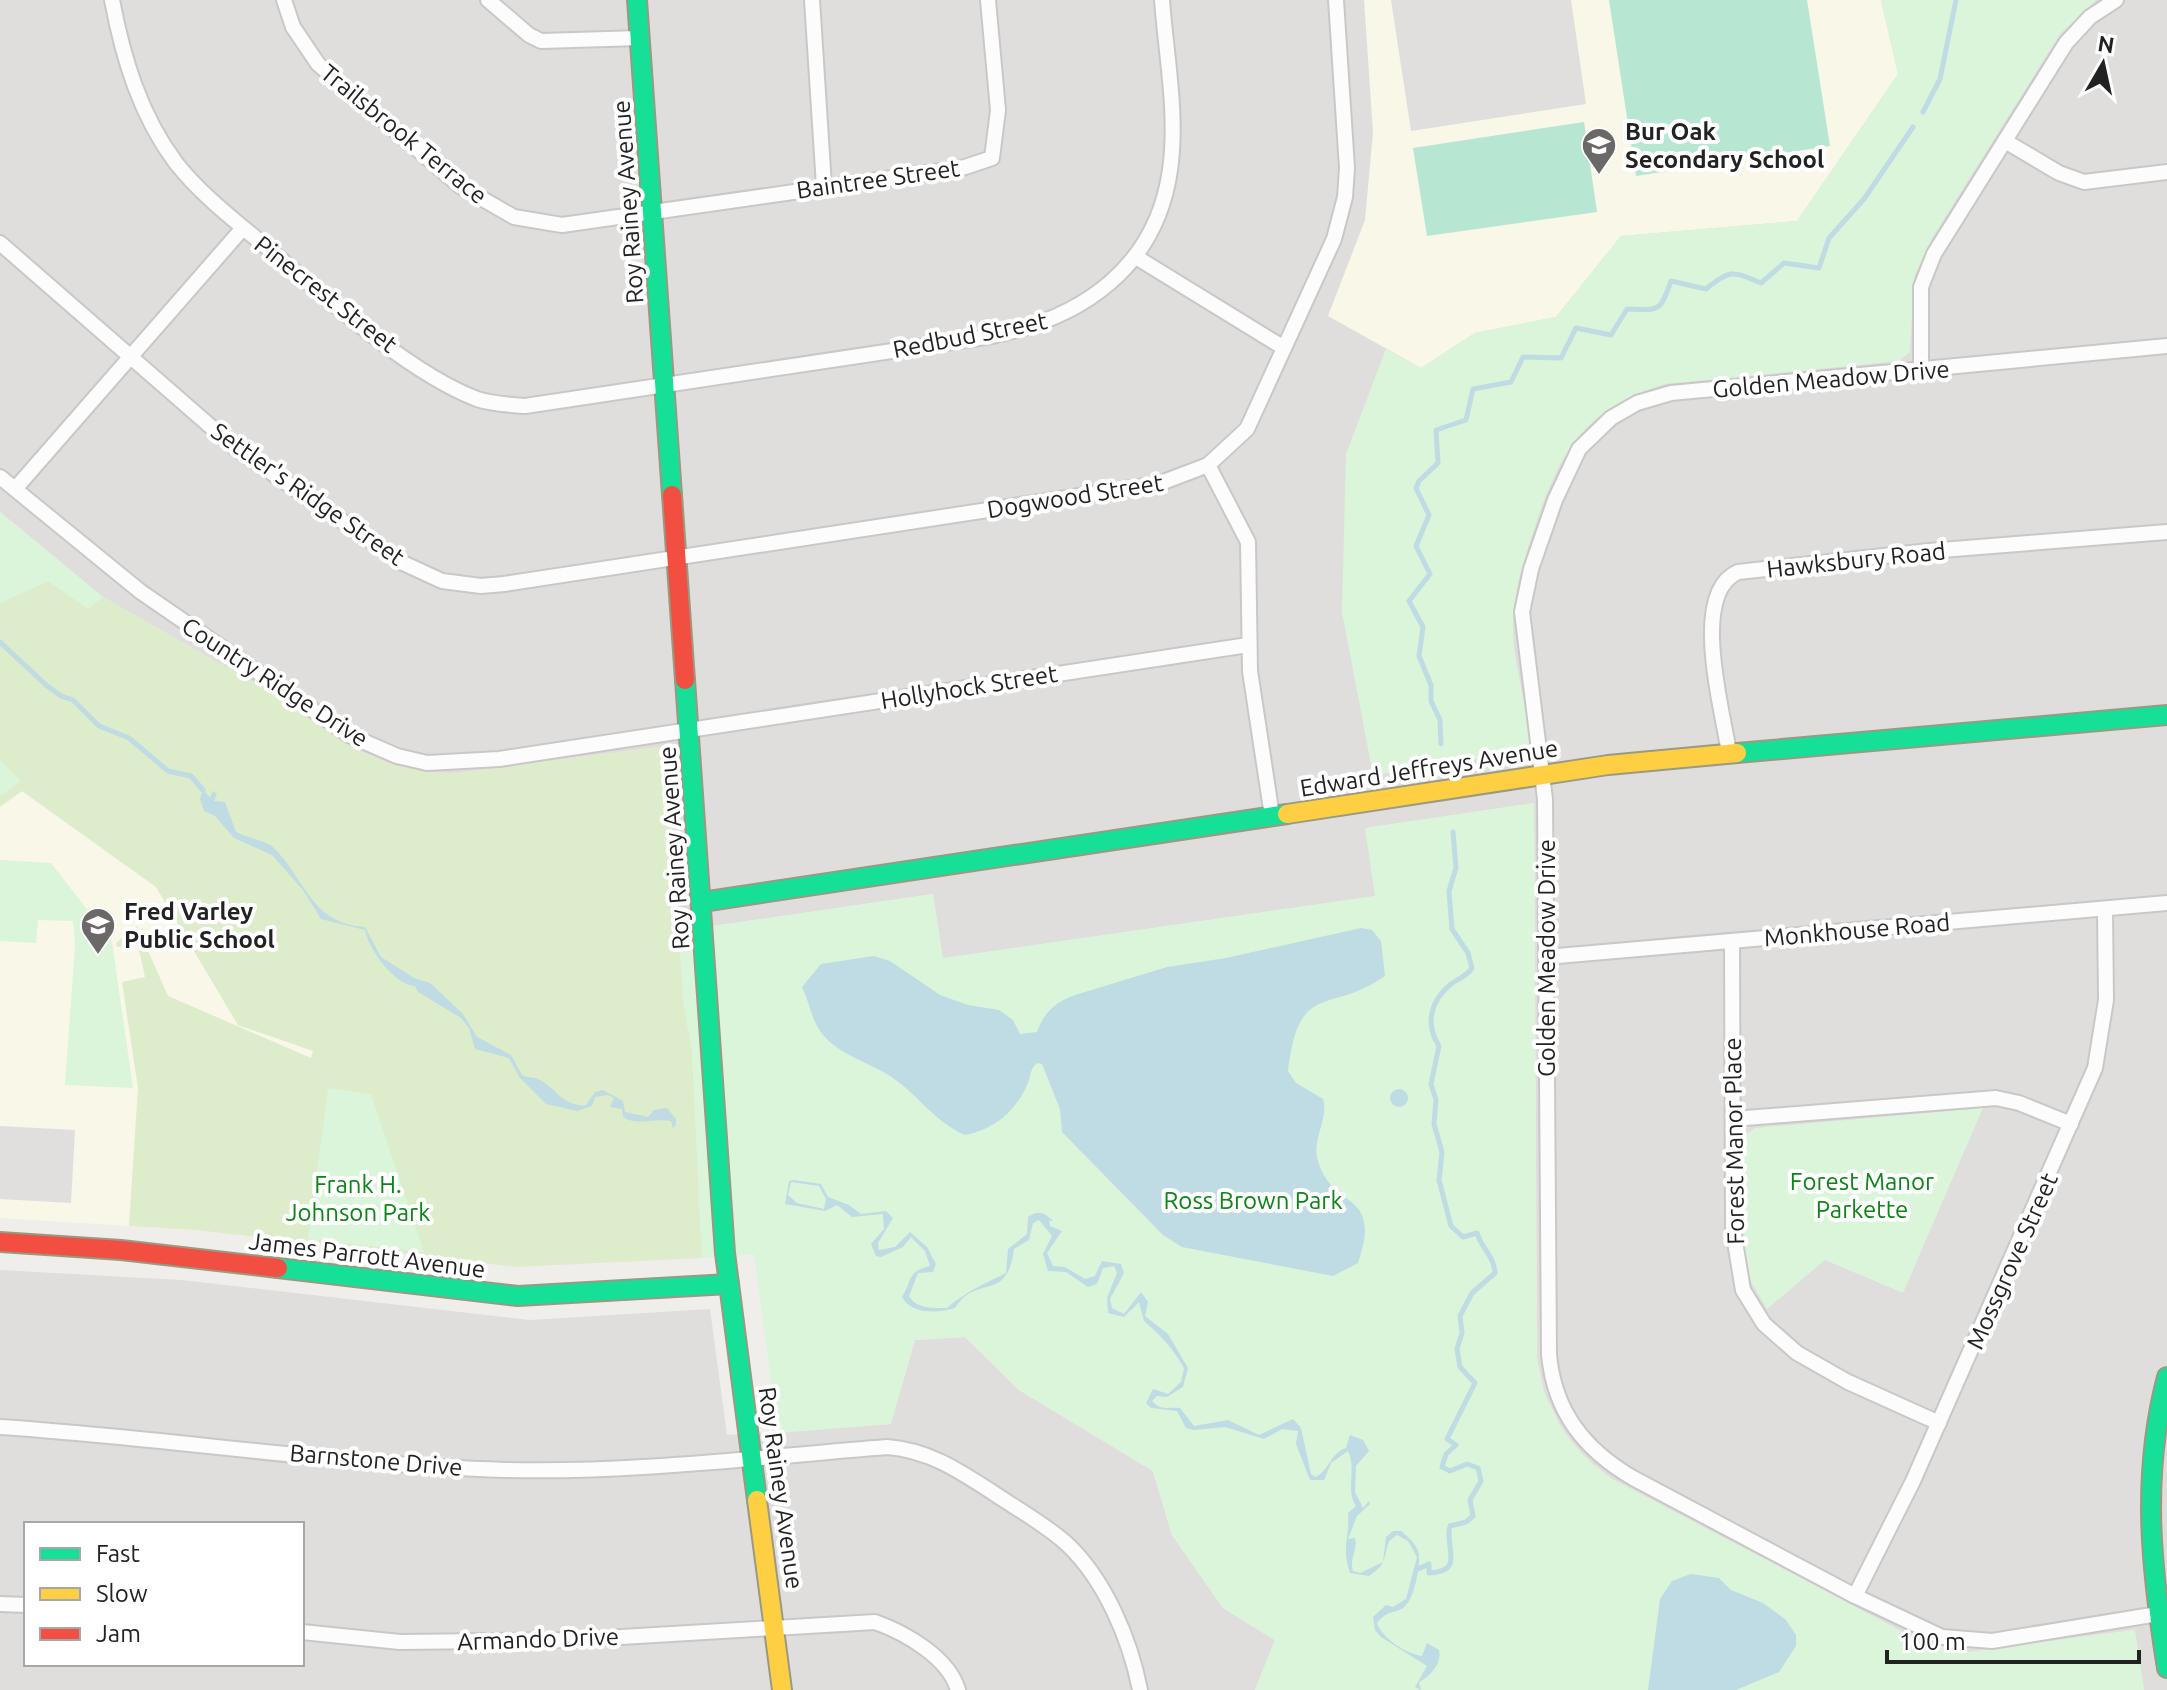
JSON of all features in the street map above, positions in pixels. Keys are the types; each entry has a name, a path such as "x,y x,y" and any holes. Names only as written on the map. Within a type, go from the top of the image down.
{"street":[{"name":"Pinecrest Street","path":"112,0 121,50 143,107 176,163 243,228 337,308 425,371 479,400 525,406 666,385"},
{"name":"Trailsbrook Terrace","path":"284,0 293,27 318,64 460,186 489,205 514,217 545,224 653,213"},
{"path":"488,0 541,41 640,38"},
{"name":"Roy Rainey Avenue","path":"637,0 722,1211 782,1690"},
{"path":"812,0 824,186"},
{"name":"Baintree Street","path":"653,213 962,168 992,158 998,110 988,0"},
{"name":"Redbud Street","path":"666,385 1023,329 1066,314 1091,299 1136,257 1161,204 1170,171 1173,129 1162,0"},
{"name":"Dogwood Street","path":"678,557 1158,484 1208,465 1247,429 1327,257 1345,197 1347,142 1336,0"},
{"path":"1921,371 1921,287 1934,254 2066,43 2090,17 2116,0"},
{"path":"2005,141 2059,173 2084,182 2167,172"},
{"path":"15,489 243,228"},
{"name":"Settler's Ridge Street","path":"0,243 248,457 403,563 442,581 481,586 678,557"},
{"path":"1136,257 1284,348"},
{"name":"Golden Meadow Drive","path":"2163,1614 1992,1641 1958,1640 1924,1631 1613,1466 1590,1449 1561,1406 1549,1354 1543,775 1522,612 1531,569 1565,473 1596,430 1637,403 1671,393 2167,346"},
{"path":"1208,465 1248,542 1248,645 1272,816"},
{"name":"Country Ridge Drive","path":"0,477 174,615 349,735 397,756 427,763 476,762 690,729"},
{"name":"Hawksbury Road","path":"1729,753 1711,632 1716,595 1728,577 1738,572 1929,551 2167,532"},
{"name":"Hollyhock Street","path":"690,729 1248,645"},
{"name":"Edward Jeffreys Avenue","path":"702,902 1543,775 1729,753 2167,715"},
{"name":"Monkhouse Road","path":"1546,957 2167,903"},
{"name":"Mossgrove Street","path":"1855,1596 1939,1423 2095,1068 2106,1000 2105,910"},
{"name":"Forest Manor Place","path":"1732,941 1735,1253 1738,1274 1752,1307 1776,1338 1797,1353 1848,1382 1939,1423"},
{"path":"1733,1119 1996,1098 2019,1103 2071,1124"},
{"name":"James Parrott Avenue","path":"0,1242 121,1250 518,1296 729,1284"},
{"path":"2167,1377 2146,1476 2148,1543 2163,1614 2167,1668"},
{"name":"Barnstone Drive","path":"0,1427 149,1437 386,1465 504,1470 559,1470 887,1447 919,1451 950,1465 1055,1534 1083,1561 1123,1633 1140,1690"},
{"path":"0,1604 24,1605"},
{"name":"Armando Drive","path":"304,1632 400,1642 555,1641 875,1622 933,1656 953,1674 958,1690"}],"shaded area":[{"path":"0,0 2167,0 2167,1690 2144,1690 2134,1630 1969,1652 1920,1641 1612,1479 1583,1457 1562,1429 1544,1393 1537,1358 1534,803 1366,828 1376,896 942,959 933,894 679,931 666,746 450,774 396,766 361,752 259,686 103,597 0,512"},
{"name":"Bur Oak Secondary School","path":"1364,0 1881,0 1898,74 1797,221 1621,236 1556,317 1475,333 1421,368 1328,316 1365,220 1373,132"},
{"path":"1391,0 1571,0 1586,104 1411,131"},
{"name":"Fred Varley Public School","path":"22,791 156,887 238,1025 313,1050 296,1242 195,1230 0,1218 0,807"},
{"path":"0,1126 75,1130 71,1203 0,1199"},
{"path":"0,1270 181,1280 530,1320 710,1309 727,1435 890,1424 915,1340 965,1337 1019,1390 1153,1471 1172,1535 1223,1608 1275,1640 1255,1690 0,1690"}],"green space":[{"path":"1609,0 1807,0 1830,146 1636,176"},
{"path":"1881,0 2096,0 2060,34 1932,238 1914,277 1910,352 1899,361 1665,384 1636,394 1592,422 1576,440 1552,482 1532,535 1516,594 1514,646 1529,751 1373,775 1342,612 1346,454 1386,349 1421,368 1475,333 1556,317 1621,236 1797,221 1898,74"},
{"path":"1584,122 1597,212 1427,236 1413,148"},
{"path":"0,512 103,597 88,609 48,581 0,603"},
{"path":"48,581 88,608 103,597 259,686 360,752 396,766 450,774 666,746 684,1006 692,1051 702,1258 516,1267 195,1230 129,1226 138,1088 122,982 145,977 138,945 117,947 116,943 137,926 168,996 311,1058 313,1051 238,1025 156,887 22,791 0,807 0,603"},
{"path":"0,760 21,781 0,796"},
{"name":"Ross Brown Park","path":"1534,803 1537,1358 1545,1394 1561,1427 1584,1455 1612,1479 1920,1641 1969,1652 2135,1630 2144,1690 1255,1690 1275,1640 1223,1608 1172,1535 1153,1471 1019,1390 965,1337 915,1340 891,1424 778,1433 754,1254 702,1258 692,1051 684,1006 679,931 933,894 943,958 1375,896 1365,828"},
{"path":"0,860 51,863 112,942 133,1088 65,1085 75,946 73,921 38,920 36,943 0,941"},
{"name":"Frank H. Johnson Park","path":"328,1088 371,1094 424,1252 308,1239"},
{"name":"Forest Manor Parkette","path":"1983,1108 1903,1293 1825,1260 1767,1309 1751,1282 1744,1248 1744,1136 1755,1128"}],"water":[{"path":"203,790 210,797 213,791 217,794 214,801 225,802 236,832 274,848 321,909 347,924 365,927 381,957 414,978 430,983 463,1014 477,1037 511,1055 522,1075 540,1080 564,1099 576,1104 585,1106 595,1092 603,1090 623,1101 625,1112 648,1117 654,1110 667,1108 676,1119 676,1125 673,1128 671,1121 628,1120 623,1117 622,1109 610,1107 614,1098 608,1095 595,1097 592,1106 577,1111 546,1104 520,1078 509,1058 475,1049 469,1028 461,1018 391,973 377,955 365,930 321,919 303,890 272,855 234,838 215,816 204,811 200,799"},
{"path":"1361,928 1372,930 1381,941 1385,976 1365,988 1308,1011 1293,1042 1288,1071 1296,1083 1323,1099 1324,1114 1316,1153 1318,1161 1325,1177 1353,1203 1364,1223 1358,1263 1333,1276 1182,1247 1163,1235 1062,1132 1060,1109 1042,1064 1034,1066 1017,1103 994,1124 965,1135 954,1130 893,1078 831,1043 816,1024 802,987 821,964 874,956 890,961 940,995 968,1005 999,1010 1013,1020 1020,1034 1037,1032 1050,1010 1072,996 1167,967 1226,958"},
{"path":"1395,1089 1403,1089 1408,1098 1406,1105 1395,1107 1390,1102 1390,1094"},
{"path":"789,1181 821,1184 828,1197 849,1205 861,1214 886,1211 893,1218 878,1243 879,1250 895,1247 910,1232 927,1247 936,1264 933,1272 918,1273 909,1296 920,1306 931,1308 947,1308 968,1293 1006,1273 1008,1249 1027,1234 1028,1217 1038,1213 1047,1216 1053,1221 1049,1221 1050,1226 1062,1231 1047,1253 1053,1266 1065,1267 1085,1279 1095,1276 1102,1261 1121,1264 1124,1273 1110,1299 1112,1308 1124,1314 1141,1292 1148,1302 1145,1316 1168,1334 1188,1368 1183,1387 1167,1397 1157,1396 1152,1401 1155,1404 1180,1408 1194,1426 1228,1420 1259,1435 1293,1419 1301,1428 1311,1474 1315,1477 1324,1471 1336,1454 1346,1448 1350,1435 1363,1440 1369,1451 1356,1466 1355,1492 1363,1508 1369,1501 1370,1504 1357,1516 1348,1539 1355,1538 1352,1567 1353,1571 1360,1573 1382,1564 1369,1576 1350,1573 1347,1564 1348,1513 1356,1506 1351,1493 1352,1465 1348,1451 1331,1463 1324,1480 1310,1480 1296,1444 1298,1431 1282,1429 1264,1439 1225,1427 1193,1430 1186,1428 1177,1411 1151,1408 1146,1403 1153,1389 1168,1394 1181,1382 1184,1368 1166,1342 1144,1321 1139,1302 1124,1317 1108,1313 1107,1298 1117,1273 1114,1266 1103,1268 1097,1284 1088,1287 1066,1272 1048,1271 1043,1254 1052,1236 1039,1220 1033,1223 1029,1240 1014,1249 1010,1266 1005,1276 998,1283 973,1292 955,1308 919,1310 902,1297 913,1274 930,1266 925,1251 911,1237 903,1247 881,1257 876,1256 871,1244 884,1229 883,1214 852,1217 837,1205 825,1211 785,1204","holes":["791,1182 819,1186 826,1199 824,1209 797,1203 788,1195"]},
{"path":"1393,1531 1401,1531 1419,1552 1417,1575 1407,1604 1377,1623 1389,1640 1409,1652 1422,1656 1427,1643 1439,1650 1439,1660 1434,1669 1419,1682 1421,1690 1415,1687 1427,1666 1381,1637 1375,1630 1373,1617 1386,1605 1393,1607 1406,1599 1417,1557 1408,1541 1397,1535 1389,1541 1383,1562 1386,1537"},
{"path":"1691,1574 1719,1578 1731,1590 1763,1603 1786,1620 1796,1635 1796,1646 1779,1672 1736,1690 1648,1690 1660,1599 1672,1581"}],"waterway":[{"path":"1923,112 1940,79 1956,0"},
{"path":"1441,744 1440,720 1431,701 1431,685 1419,656 1423,627 1409,601 1430,574 1416,546 1429,515 1416,488 1438,463 1436,430 1466,420 1473,389 1511,382 1523,357 1561,358 1576,328 1611,335 1627,309 1652,309 1661,304 1671,281 1706,289 1732,274 1761,283 1784,263 1819,268 1829,238 1864,199 1913,127"},
{"path":"0,642 46,685 73,700 99,726 129,738 168,771 191,776 203,790"},
{"path":"1418,1569 1429,1564 1429,1573 1447,1568 1451,1557 1450,1526 1466,1522 1473,1516 1470,1500 1481,1481 1478,1468 1467,1464 1450,1471 1442,1467 1446,1454 1456,1445 1447,1439 1475,1383 1460,1367 1457,1349 1462,1333 1460,1316 1472,1293 1495,1273 1477,1233 1463,1237 1451,1226 1439,1180 1442,1152 1434,1124 1436,1100 1431,1084 1439,1046 1432,1029 1432,1013 1444,991 1472,968 1468,953 1452,929 1449,891 1456,868 1453,832"}],"traffic: fast":[{"path":"637,0 672,495"},
{"path":"685,680 725,1253 757,1500"},
{"path":"1737,753 2167,715"},
{"path":"702,902 1287,814"},
{"path":"278,1268 518,1296 729,1284"},
{"path":"2167,1377 2159,1414 2151,1486 2153,1558 2167,1668"}],"traffic: slow":[{"path":"1287,814 1608,765 1737,753"},
{"path":"757,1500 782,1690"}],"traffic: jam":[{"path":"672,495 685,680"},
{"path":"0,1242 121,1250 278,1268"}],"place":[{"name":"Bur Oak Secondary School","path":"1599,176"},
{"name":"Fred Varley Public School","path":"98,956"}]}
